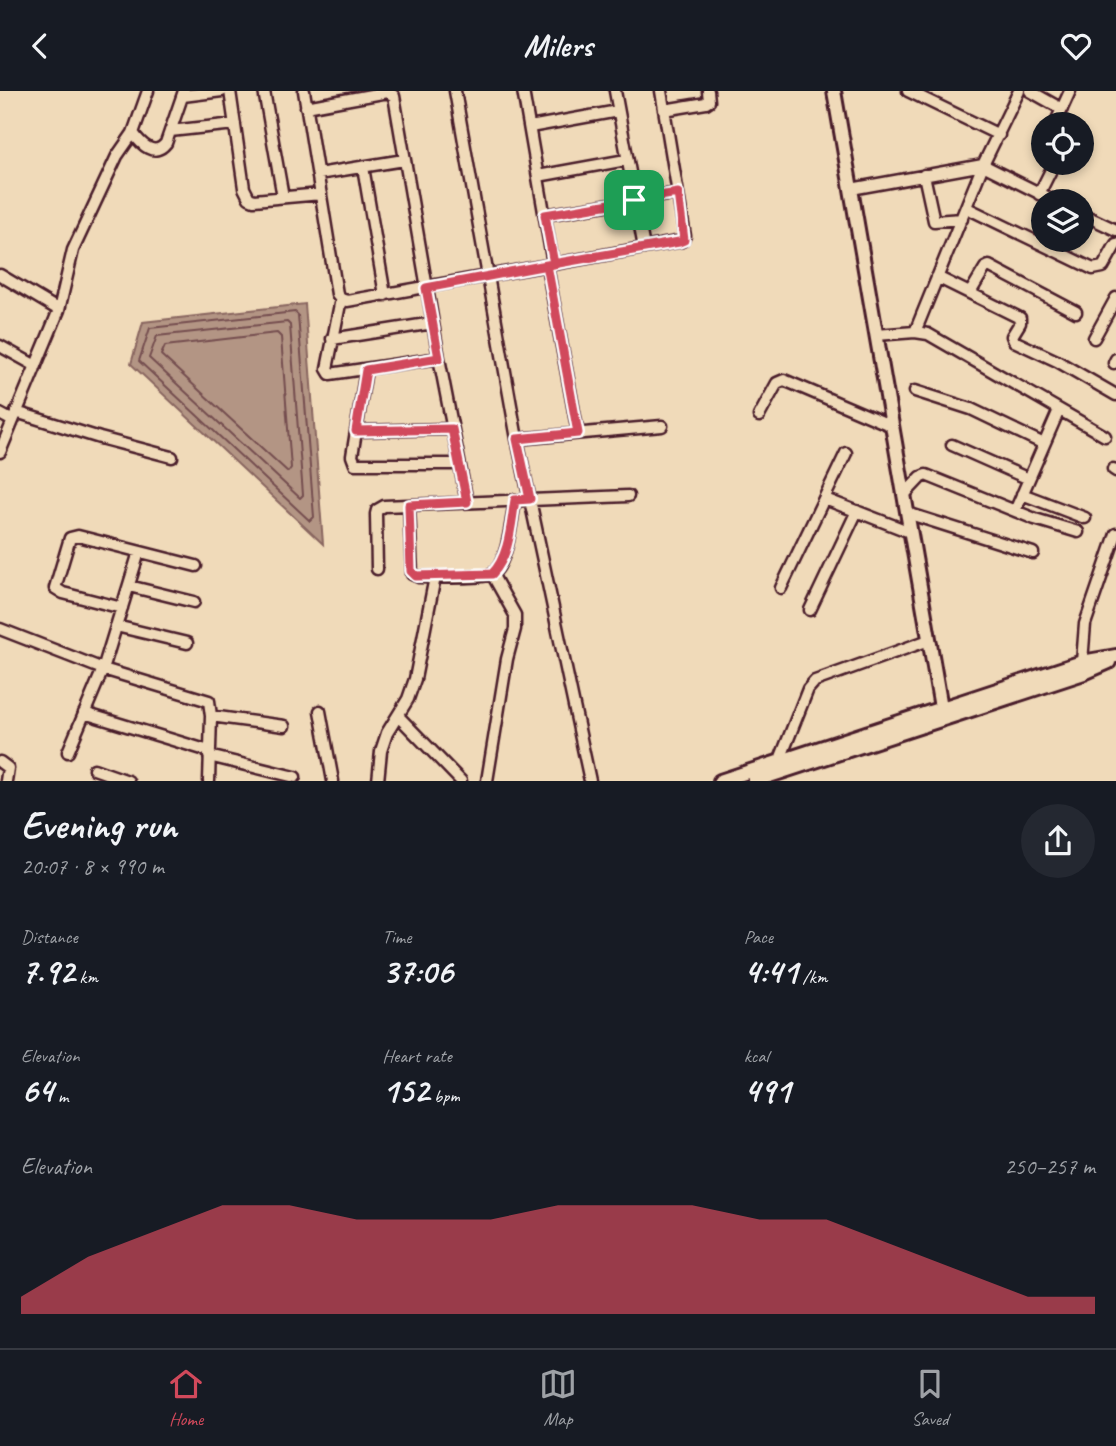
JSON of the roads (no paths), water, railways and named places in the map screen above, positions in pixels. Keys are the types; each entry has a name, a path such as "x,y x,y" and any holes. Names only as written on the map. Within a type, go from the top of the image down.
{"main road":[{"path":"834,91 942,714"},
{"path":"754,781 772,778 1082,662 1116,658"},
{"path":"720,781 1084,673 1116,658"}],"street":[{"path":"0,452 59,310 73,250 117,156 133,132 148,91"},
{"path":"133,132 140,142 154,151 161,149 183,93 222,91"},
{"path":"230,91 246,194 254,200 321,194"},
{"path":"264,91 282,198"},
{"path":"304,91 337,294 347,301 684,240 661,91"},
{"path":"455,91 517,439 590,781"},
{"path":"523,91 578,433"},
{"path":"615,91 644,249"},
{"path":"664,110 703,105 709,101 708,91"},
{"path":"908,91 999,135"},
{"path":"915,332 984,165 1019,91"},
{"path":"1030,91 1062,109"},
{"path":"1061,112 1070,91"},
{"path":"306,107 351,95 392,93 467,502"},
{"path":"530,127 618,111"},
{"path":"170,131 235,124"},
{"path":"318,174 404,160"},
{"path":"538,176 626,160"},
{"path":"851,189 984,165 1031,190"},
{"path":"363,167 385,295"},
{"path":"924,176 934,221 962,219"},
{"path":"545,215 678,193"},
{"path":"967,208 1093,269 1103,267 1116,244"},
{"path":"1094,219 1116,230"},
{"path":"970,293 985,268 989,266 1076,312"},
{"path":"0,275 59,310"},
{"path":"937,277 1020,318 1012,336 1014,341 1057,361 1116,395"},
{"path":"1094,338 1116,298"},
{"path":"341,299 327,369 330,374 439,358"},
{"path":"332,339 433,323"},
{"path":"876,334 928,334 1105,436"},
{"path":"0,346 36,366"},
{"path":"366,370 352,456 355,464 459,464"},
{"path":"759,416 777,383 784,380 892,426"},
{"path":"915,391 971,408 1044,444"},
{"path":"1015,511 1059,410"},
{"path":"0,414 172,457"},
{"path":"517,439 662,426"},
{"path":"356,431 452,429"},
{"path":"952,446 1029,479"},
{"path":"781,588 846,453"},
{"path":"904,495 926,475 1015,511 1078,532"},
{"path":"1022,494 1085,519"},
{"path":"377,569 377,510 383,506 628,496"},
{"path":"825,499 910,532"},
{"path":"409,505 411,571 416,576 435,577 492,574 507,543 515,500"},
{"path":"810,610 857,511"},
{"path":"907,513 1033,553"},
{"path":"1082,662 1085,624 1116,534"},
{"path":"122,608 63,593 55,588 68,541 73,536 196,566"},
{"path":"68,752 103,669 139,552"},
{"path":"486,781 507,659 515,629 515,615 492,574"},
{"path":"378,781 381,751 387,733 399,717 415,679 435,577"},
{"path":"129,586 194,602"},
{"path":"116,626 187,643"},
{"path":"0,629 103,669 205,699 211,706 209,781"},
{"path":"779,762 808,689 815,681 929,640"},
{"path":"320,711 333,781"},
{"path":"84,713 295,777"},
{"path":"211,716 284,726"},
{"path":"399,717 461,781"},
{"path":"0,762 8,768 6,781"},
{"path":"94,769 128,781"}],"water":[{"path":"305,304 323,544 131,364 143,322"}]}
